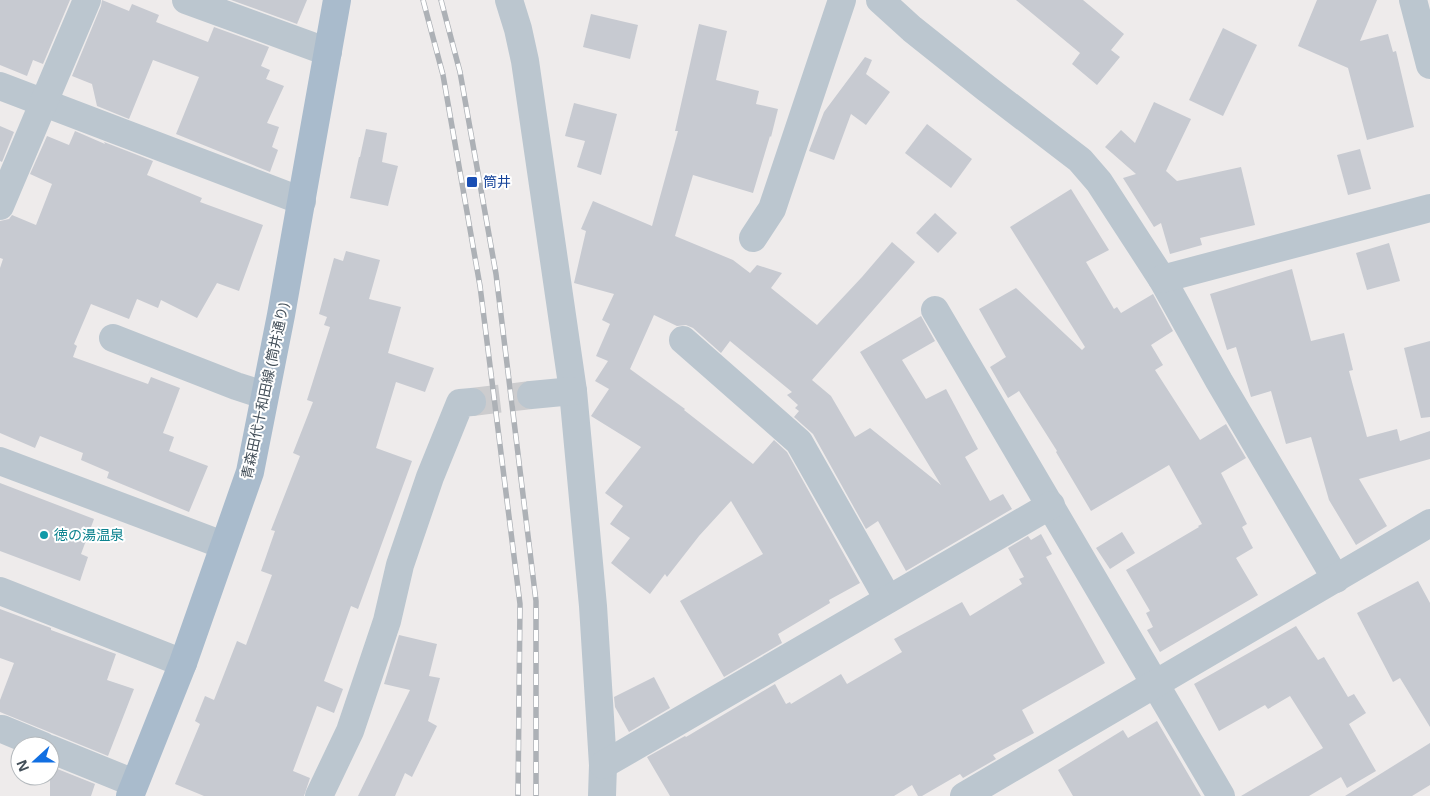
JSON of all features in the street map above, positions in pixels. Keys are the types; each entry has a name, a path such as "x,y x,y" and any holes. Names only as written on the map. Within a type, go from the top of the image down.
{"main road":[{"name":"青森田代十和田線 (筒井通り)","path":"132,790 183,663 250,472 338,0"}],"street":[{"path":"0,206 86,0"},
{"path":"186,0 328,52"},
{"path":"509,0 525,61 573,391 592,606 603,765 602,796"},
{"path":"753,238 772,209 842,0"},
{"path":"880,0 986,88 1080,160 1099,182 1162,279 1218,381 1336,579"},
{"path":"1413,0 1430,65"},
{"path":"0,86 302,200"},
{"path":"1162,279 1430,208"},
{"path":"935,310 1221,796"},
{"path":"113,338 264,395"},
{"path":"683,340 799,442 888,599"},
{"path":"531,395 573,391"},
{"path":"319,796 350,732 386,621 400,565 430,477 460,404 472,402"},
{"path":"0,461 224,545"},
{"path":"603,765 1051,505"},
{"path":"964,796 1430,523"},
{"path":"0,591 183,663"},
{"path":"0,730 2,729 19,736"},
{"path":"60,754 132,790"}],"building":[{"path":"0,0 70,0 43,64 33,60 27,76 0,65"},
{"path":"102,0 129,11 132,4 159,15 156,22 208,42 214,27 269,47 261,66 270,70 266,79 284,86 267,123 279,127 272,147 278,150 270,172 176,134 199,77 153,60 129,119 97,106 92,84 72,76"},
{"path":"231,0 307,0 297,24"},
{"path":"1016,0 1083,0 1124,34 1111,50 1120,57 1097,85 1072,64 1080,53"},
{"path":"1317,0 1377,0 1360,41 1388,34 1393,52 1396,51 1414,127 1367,140 1348,68 1298,46"},
{"path":"591,14 638,25 630,59 583,47"},
{"path":"699,24 727,31 716,80 759,91 756,104 778,109 753,193 693,175 675,236 733,260 750,273 757,265 782,273 771,288 817,325 892,242 915,262 812,380 831,396 855,437 870,428 941,485 860,352 921,316 935,341 902,360 926,399 946,389 978,449 965,457 990,501 1003,494 1012,509 906,571 878,521 866,529 813,434 794,417 799,411 795,408 798,405 787,395 792,392 730,341 721,353 693,328 686,325 677,326 654,315 630,369 685,409 753,464 774,440 787,452 860,583 829,600 830,603 778,634 782,643 724,677 680,601 763,554 731,501 699,536 667,577 665,574 650,594 611,563 630,538 610,524 623,506 605,493 641,447 591,416 609,389 595,381 608,361 596,356 610,324 602,320 614,294 574,283 586,231 581,229 593,201 652,226 678,131 675,131"},
{"path":"1223,28 1257,45 1223,116 1189,100"},
{"path":"865,57 872,60 866,74 890,92 866,125 851,114 834,160 809,151 824,112"},
{"path":"1154,102 1191,119 1166,171 1177,181 1241,167 1255,225 1200,238 1202,245 1170,254 1161,223 1154,227 1123,178 1136,174 1105,147 1121,130 1135,143"},
{"path":"574,103 617,114 601,175 577,167 585,141 565,136"},
{"path":"927,124 972,159 951,188 905,153"},
{"path":"0,126 14,132 2,162 0,161"},
{"path":"366,129 387,133 382,162 398,166 388,206 350,198"},
{"path":"75,131 153,161 147,175 202,198 200,202 263,225 239,291 217,283 197,318 161,300 158,308 137,299 129,319 91,304 74,344 77,346 73,357 148,384 151,377 180,388 163,433 174,437 169,451 208,466 189,512 107,478 109,472 81,460 83,453 40,436 35,448 0,433 0,268 3,259 0,258 0,221 9,219 12,215 36,225 52,184 30,174 47,136 69,145"},
{"path":"1360,149 1371,189 1348,195 1337,155"},
{"path":"1071,189 1109,250 1086,262 1114,309 1117,307 1121,313 1153,294 1173,331 1151,345 1163,365 1155,370 1200,440 1226,424 1246,458 1221,473 1247,524 1242,527 1253,548 1236,558 1258,595 1160,652 1147,630 1153,627 1146,613 1150,611 1126,570 1202,524 1169,465 1091,511 1057,451 1019,391 1008,398 990,367 1006,357 979,309 1016,288 1082,350 1085,347 1010,227"},
{"path":"935,213 957,233 938,253 916,233"},
{"path":"1389,243 1400,281 1367,290 1356,253"},
{"path":"346,251 380,260 369,299 401,307 388,353 434,368 425,392 396,382 376,448 412,461 358,609 351,606 324,681 343,689 334,713 317,706 293,771 310,778 304,796 204,796 175,784 200,724 195,721 205,696 214,700 237,641 246,645 272,575 261,571 275,531 271,530 300,456 293,453 313,402 307,400 330,327 324,325 327,317 319,314 334,258 343,261"},
{"path":"1292,269 1311,341 1344,333 1353,370 1349,371 1367,437 1397,429 1400,441 1430,431 1430,459 1359,479 1387,526 1356,545 1329,500 1311,437 1286,444 1271,391 1251,397 1236,347 1227,350 1210,294"},
{"path":"1430,341 1430,417 1421,418 1404,348"},
{"name":"徳の湯温泉","path":"0,483 94,519 81,554 88,557 80,581 0,551"},
{"path":"1122,532 1135,553 1110,569 1096,548"},
{"path":"1041,534 1052,554 1046,557 1105,663 1022,710 1034,733 993,755 996,759 963,778 960,774 922,796 918,796 912,785 894,796 670,796 647,757 686,737 775,684 786,704 790,702 791,704 841,674 847,684 902,652 894,639 962,602 970,616 1022,584 1019,579 1024,577 1008,548 1028,536 1031,540"},
{"path":"1418,581 1430,603 1430,727 1400,678 1393,682 1357,613"},
{"path":"0,609 116,654 107,680 134,689 108,756 0,712 0,700 14,663 0,658"},
{"path":"1296,626 1318,660 1324,657 1348,697 1354,694 1366,713 1349,724 1376,771 1347,788 1341,777 1309,796 1241,796 1323,748 1290,696 1268,709 1265,705 1219,731 1194,684"},
{"path":"399,635 437,644 429,676 440,678 428,721 437,726 412,777 405,773 395,796 358,796 410,690 384,684"},
{"path":"654,677 670,708 629,732 615,707 614,697"},
{"path":"1157,721 1201,796 1073,796 1058,770 1123,730 1128,738"},
{"path":"1430,743 1430,785 1412,796 1345,796"},
{"path":"60,770 95,784 91,796 50,796 50,786 60,786"}],"tunnel":[{"path":"472,402 531,395"}],"railway":[{"path":"423,0 443,75 480,286 520,604 518,796"},
{"path":"441,0 460,72 496,274 536,601 536,796"}],"place":[{"name":"筒井","path":"472,182"},
{"name":"徳の湯温泉","path":"44,535"}]}
